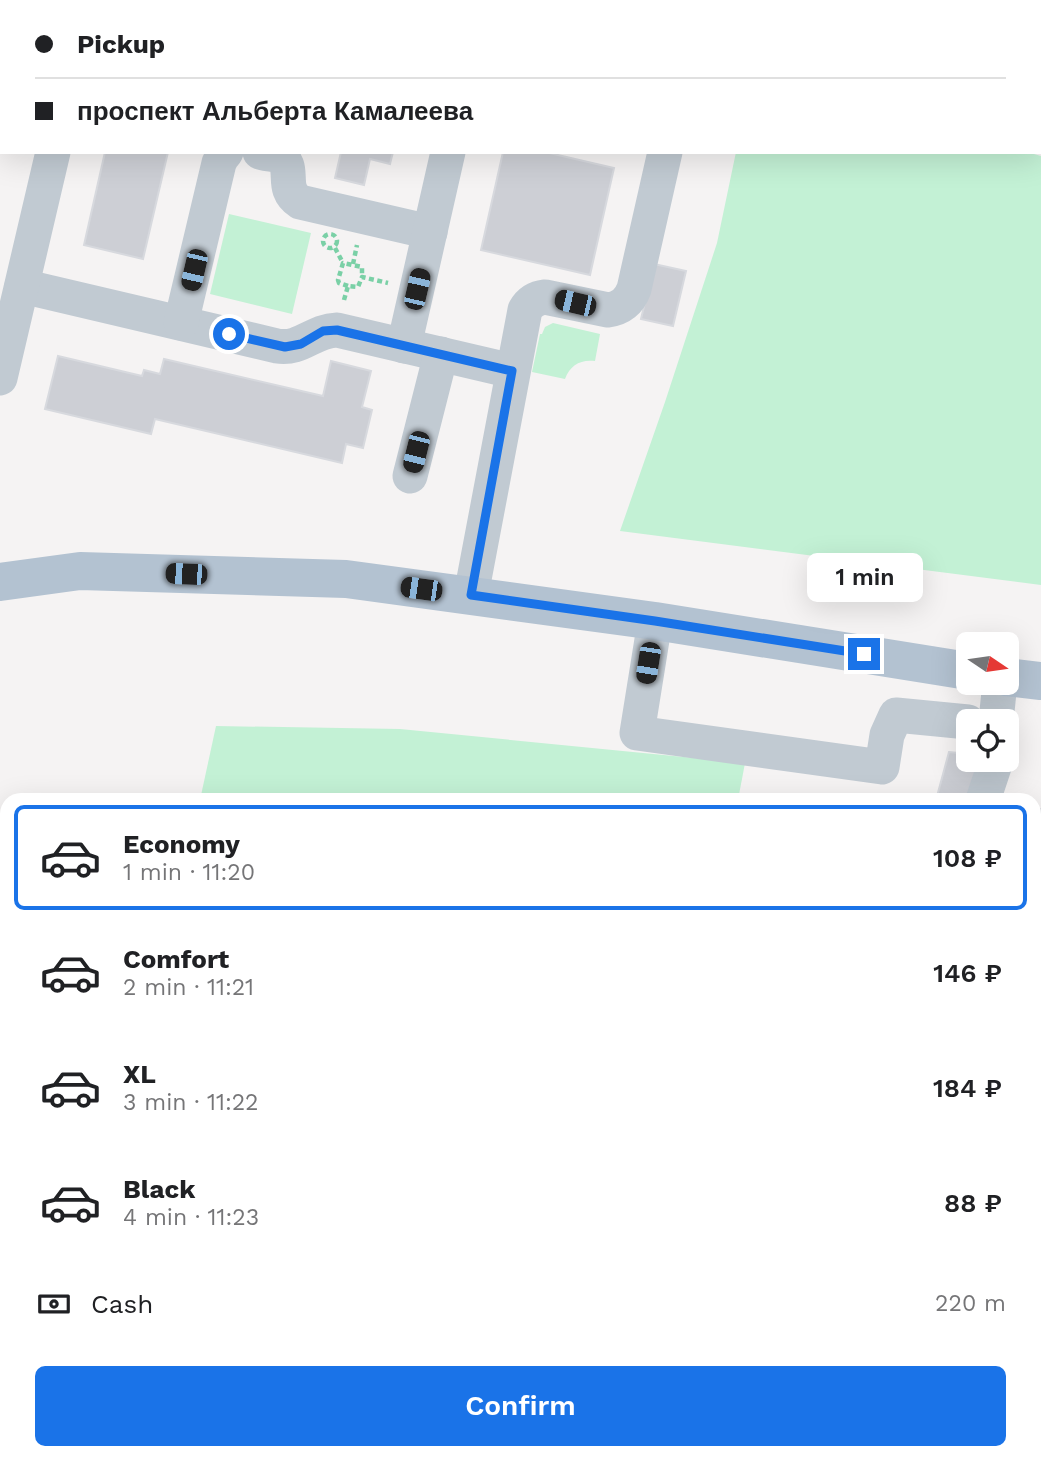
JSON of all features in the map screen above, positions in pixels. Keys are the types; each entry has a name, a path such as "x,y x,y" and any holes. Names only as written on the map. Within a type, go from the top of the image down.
{"main road":[{"path":"0,582 80,571 345,579 655,621 956,669"},
{"path":"1019,678 1041,681"}],"lane":[{"path":"0,378 12,302 52,154"},
{"path":"181,323 219,163 224,154"},
{"path":"269,154 283,160 288,169 289,191 300,202 430,232"},
{"path":"404,346 448,154"},
{"path":"471,595 523,316 527,307 536,299 549,297 608,310 620,307 631,296 665,154"},
{"path":"12,302 181,323 285,347 301,344 323,331 337,330 512,371"},
{"path":"410,476 441,354"},
{"path":"655,621 637,733 882,767 887,735 896,715 956,721"},
{"path":"985,793 992,772"}],"path":[{"path":"335,248 343,263 339,283 358,287 362,267 343,263"},
{"path":"362,276 417,289"},
{"path":"337,330 348,286"}],"green space":[{"path":"736,154 1041,156 1041,585 620,531 717,243"},
{"path":"229,214 311,233 292,314 210,294"},
{"path":"553,323 600,334 595,361 577,364 565,379 532,372 540,334 545,327"},
{"path":"216,726 400,729 745,763 739,793 202,793"}],"building":[{"path":"105,154 168,154 143,259 84,245"},
{"path":"341,154 392,154 390,164 370,159 364,185 335,178"},
{"path":"503,154 554,154 614,168 590,275 481,250"},
{"path":"654,264 686,271 673,326 641,319"},
{"path":"58,356 142,376 144,370 160,374 164,359 323,396 331,361 371,371 362,407 372,410 363,448 346,444 342,463 155,419 151,434 45,409"},
{"path":"949,752 956,753 956,772 981,772 973,793 938,793"}],"route":[{"path":"229,334 285,347 301,344 323,331 337,330 512,371 471,595 864,654"}]}
